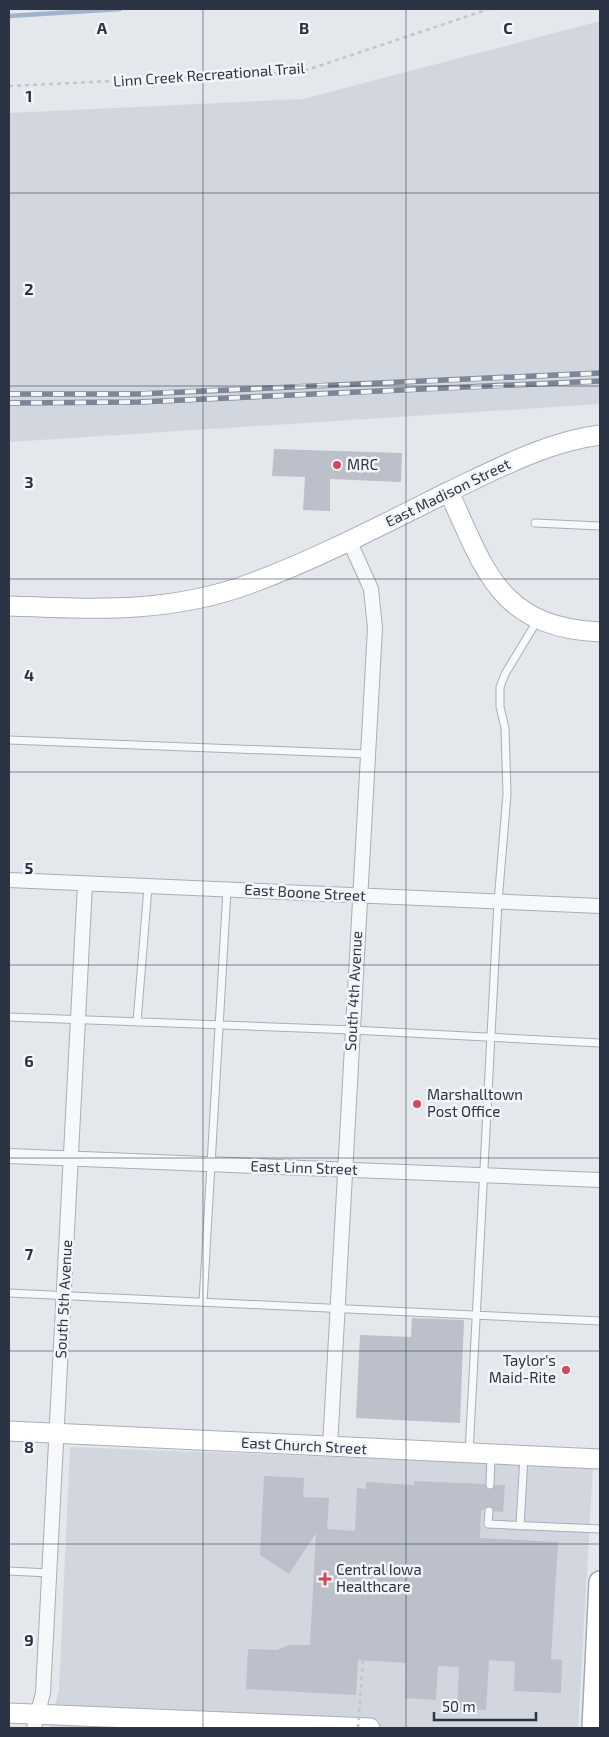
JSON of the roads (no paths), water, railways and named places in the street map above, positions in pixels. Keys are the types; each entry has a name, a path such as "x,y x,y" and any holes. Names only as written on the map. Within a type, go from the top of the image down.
{"main road":[{"name":"East Madison Street","path":"9,606 110,610 157,607 232,590 301,564 503,465 536,452 600,435"},
{"path":"449,492 498,588 514,606 537,620 558,628 600,632"},
{"name":"East Church Street","path":"9,1432 600,1459"},
{"path":"593,1728 600,1582"},
{"path":"9,1713 36,1721 370,1728"}],"street":[{"name":"South 4th Avenue","path":"330,1447 375,628 371,589 349,540"},
{"name":"East Boone Street","path":"9,880 600,906"},
{"name":"South 5th Avenue","path":"36,1721 43,1693 85,884"},
{"name":"East Linn Street","path":"9,1156 600,1180"}],"lane":[{"path":"534,523 600,526"},
{"path":"469,1453 498,902 507,794 505,728 500,707 500,687 505,674 537,620"},
{"path":"9,740 368,754"},
{"path":"136,1022 148,886"},
{"path":"203,1302 226,890"},
{"path":"9,1017 352,1030 600,1043"},
{"path":"9,1294 600,1321"},
{"path":"490,1485 491,1454"},
{"path":"520,1526 524,1455"},
{"path":"489,1511 488,1524 600,1529"},
{"path":"9,1571 49,1573"}],"waterway":[{"path":"9,16 120,9"}],"railway":[{"path":"9,394 138,394 600,373"},
{"path":"9,403 139,402 600,381"}],"place":[{"name":"MRC","path":"337,465"},
{"name":"Marshalltown Post Office","path":"417,1104"},
{"name":"Taylor's Maid-Rite","path":"566,1370"},
{"name":"Central Iowa Healthcare","path":"325,1579"}]}
